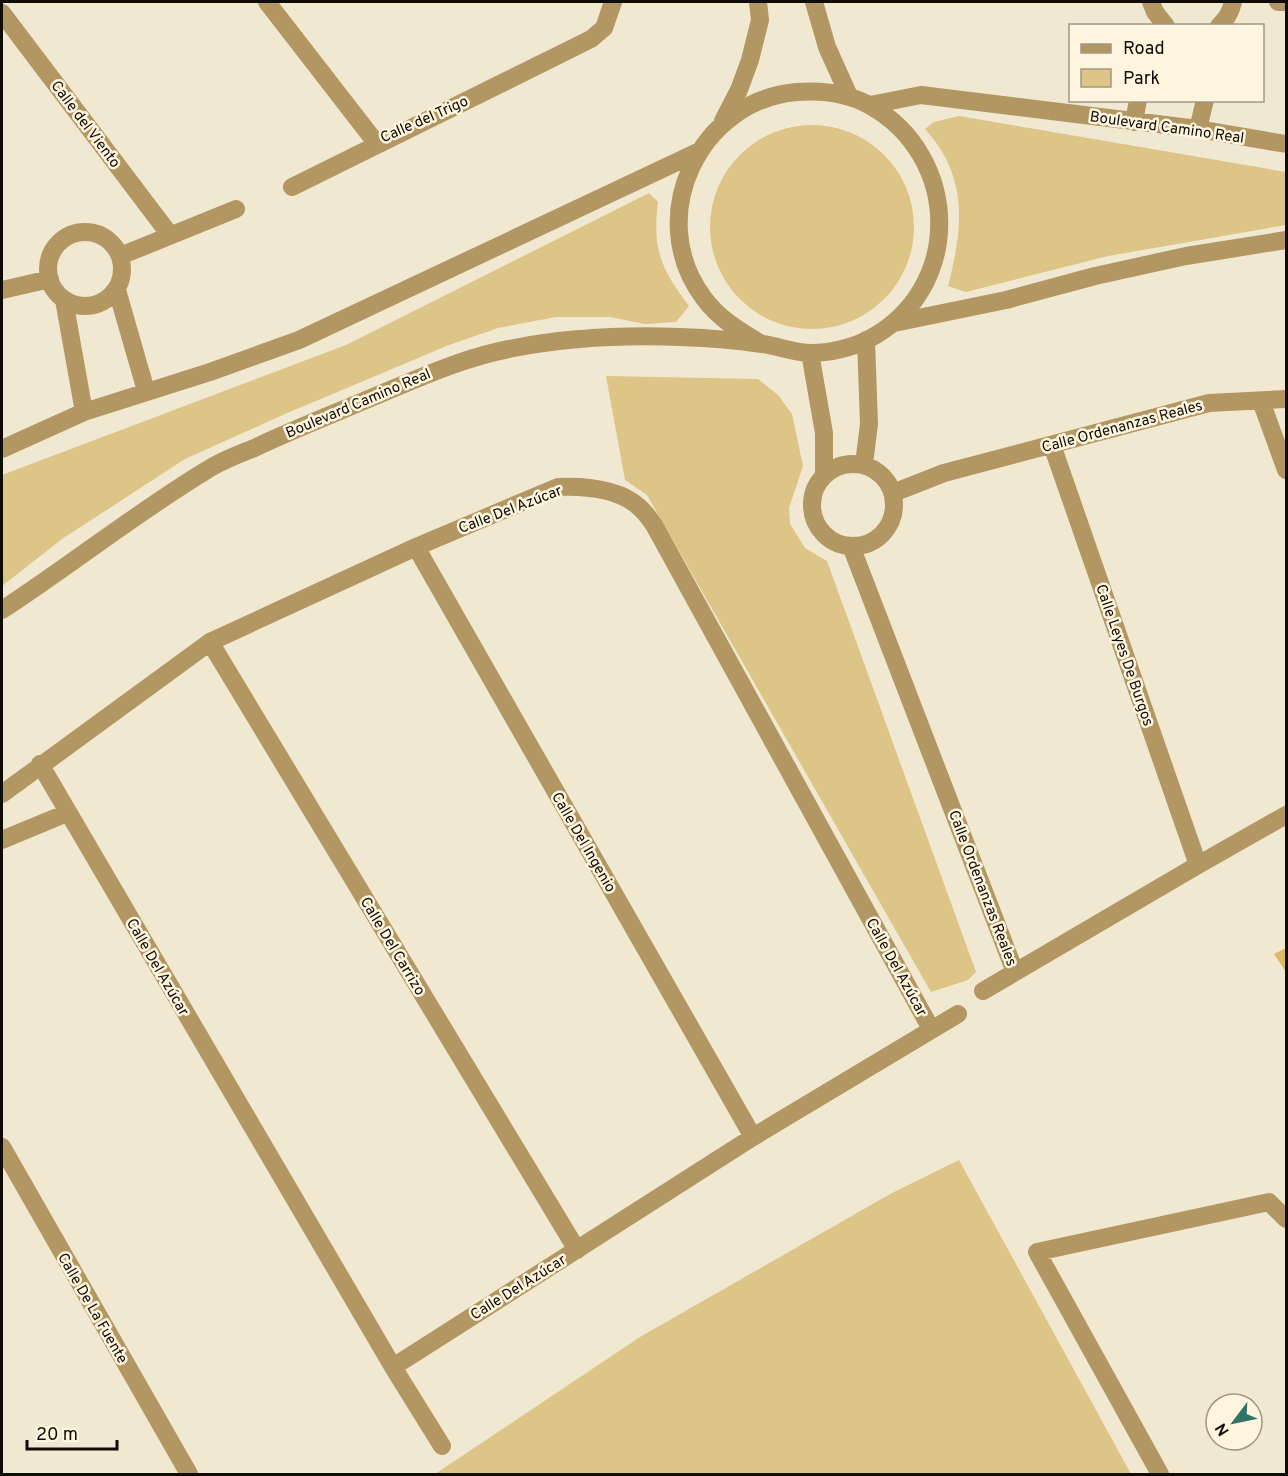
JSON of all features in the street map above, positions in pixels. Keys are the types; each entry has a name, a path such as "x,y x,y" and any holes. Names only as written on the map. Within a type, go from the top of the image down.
{"street":[{"name":"Calle del Trigo","path":"267,2 377,144 591,39 604,28 613,2"},
{"path":"722,123 750,104 782,93 816,90 849,96 870,105 904,131 928,167 940,208 938,250 922,290 894,322 866,340 839,350 810,353 760,343 727,324 702,296 685,262 678,224 682,187 698,152 722,123 739,90 750,60 760,20 758,2"},
{"path":"814,2 827,47 849,96"},
{"path":"1222,24 1233,2"},
{"path":"1278,2 1287,2"},
{"name":"Calle del Viento","path":"2,13 170,235"},
{"name":"Boulevard Camino Real","path":"870,105 921,95 1198,129 1287,144"},
{"path":"1134,122 1138,102"},
{"path":"1198,129 1205,102"},
{"path":"292,187 377,144"},
{"path":"2,448 84,412 210,372 299,340 698,152"},
{"path":"120,256 237,209"},
{"path":"80,232 104,237 114,245 120,256 123,268 117,290 98,304 86,307 75,305 64,300 55,291 48,267 51,255 58,244 68,237 80,232"},
{"path":"894,322 1006,300 1095,276 1186,256 1287,240"},
{"path":"2,290 50,279"},
{"path":"117,290 146,391"},
{"path":"64,300 84,412"},
{"name":"Boulevard Camino Real","path":"2,610 211,467 448,366 514,348 590,339 678,337 760,343"},
{"path":"864,464 868,424 866,340"},
{"path":"810,353 824,433 824,474"},
{"name":"Calle Ordenanzas Reales","path":"893,493 944,473 1209,403 1287,399"},
{"path":"1261,401 1287,470"},
{"name":"Calle Leyes De Burgos","path":"1052,445 1198,864"},
{"path":"850,463 864,464 877,470 887,480 893,493 892,519 885,531 864,545 838,544 825,536 812,512 812,498 816,485 824,474 836,466 850,463"},
{"name":"Calle Del Azúcar","path":"2,794 40,764 210,642 416,547 558,487 582,486 609,492 626,498 640,507 654,525 931,1029 753,1137 393,1367 40,764"},
{"name":"Calle Ordenanzas Reales","path":"851,546 1015,972 1198,864 1287,815"},
{"name":"Calle Del Ingenio","path":"416,547 753,1137"},
{"name":"Calle Del Carrizo","path":"210,642 577,1250"},
{"path":"2,840 67,813"},
{"path":"983,991 1015,972"},
{"path":"931,1029 958,1014"},
{"name":"Calle De La Fuente","path":"2,1147 183,1472"},
{"path":"1160,1474 1037,1252 1269,1202 1287,1219"},
{"path":"393,1367 442,1446"}],"green space":[{"path":"959,116 1286,172 1286,225 1108,256 966,292 948,286 957,244 959,204 956,184 949,166 939,147 925,129 934,122"},
{"path":"812,125 842,129 860,137 877,148 891,162 910,197 914,227 910,257 902,275 891,292 877,306 842,325 812,329 782,325 764,317 747,306 733,292 714,257 710,227 714,197 722,179 733,162 747,148 782,129"},
{"path":"649,193 658,202 656,233 661,258 672,281 689,306 676,322 645,324 610,317 556,317 498,328 449,345 185,459 62,539 2,586 2,475 346,345"},
{"path":"606,376 758,379 778,395 792,414 803,466 789,508 790,524 805,548 827,561 976,972 968,980 931,992 647,495 625,480"},
{"path":"959,1160 1131,1474 435,1474 640,1337 892,1193"}],"building":[{"path":"1286,948 1286,972 1274,954"}]}
